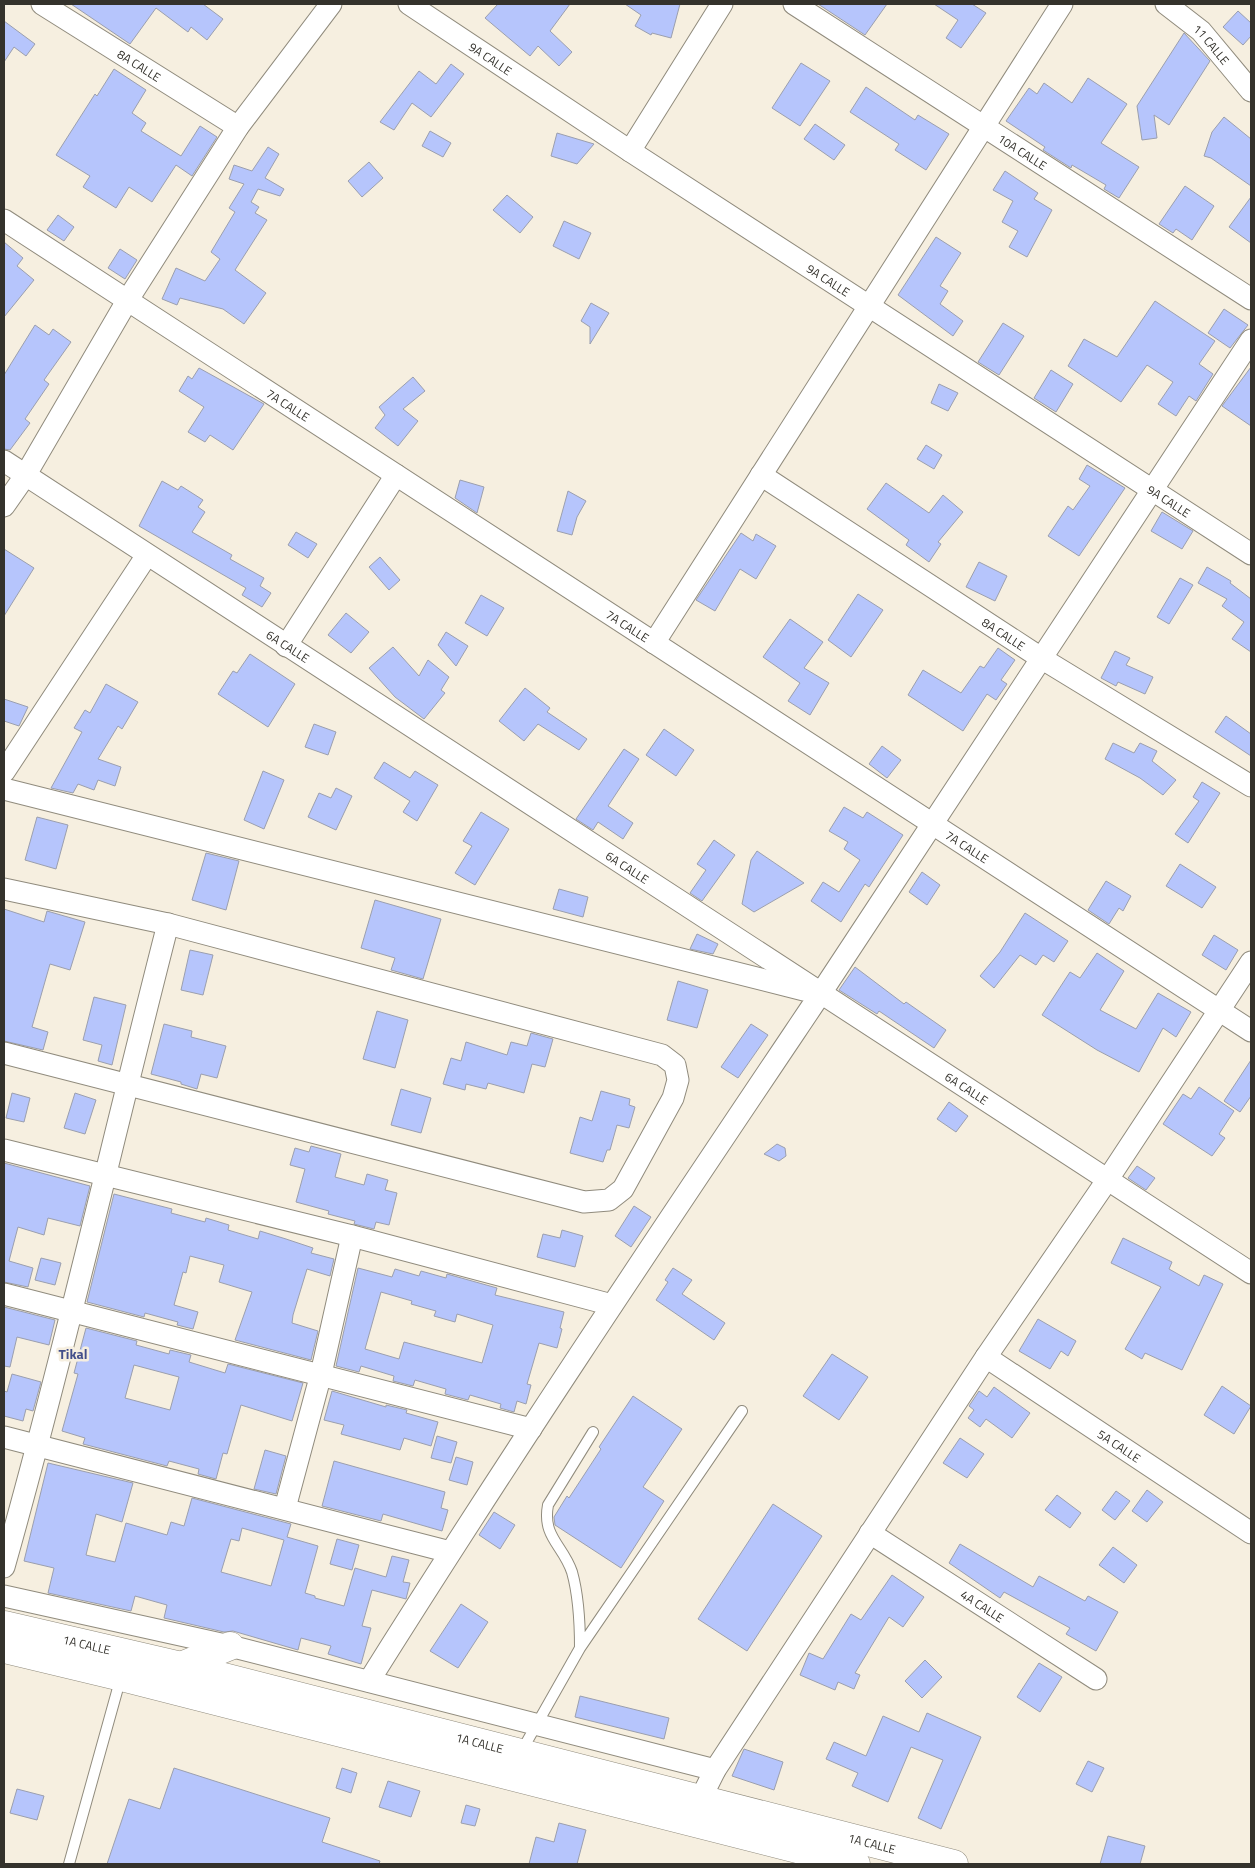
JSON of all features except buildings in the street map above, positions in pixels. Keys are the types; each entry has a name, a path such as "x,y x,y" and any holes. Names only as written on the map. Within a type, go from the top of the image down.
{"main road":[{"name":"1A CALLE","path":"4,1625 124,1665 517,1765 698,1810 954,1864"},
{"path":"181,1666 230,1646"},
{"name":"1A CALLE","path":"4,1649 124,1665 181,1666 517,1765"},
{"name":"1A CALLE","path":"698,1810 856,1864"}],"street":[{"name":"8A CALLE","path":"42,4 238,127"},
{"path":"4,506 25,476 127,301 238,127 332,4"},
{"name":"9A CALLE","path":"409,4 630,151 1251,554"},
{"path":"630,151 722,4"},
{"name":"10A CALLE","path":"794,4 1251,299"},
{"path":"654,643 1062,4"},
{"name":"11 CALLE","path":"1166,4 1201,31 1251,90"},
{"name":"7A CALLE","path":"4,220 1251,1031"},
{"path":"369,1681 450,1552 612,1304 933,824 1251,340"},
{"name":"6A CALLE","path":"4,461 1251,1273"},
{"path":"286,646 396,474"},
{"name":"8A CALLE","path":"761,475 1042,658 1251,786"},
{"path":"4,772 147,555"},
{"path":"4,789 820,994"},
{"path":"4,889 168,924 662,1056 675,1065 678,1080 673,1098 623,1189 608,1200 584,1202 4,1053"},
{"path":"4,1567 73,1311 105,1173 168,924"},
{"path":"698,1810 715,1770 986,1357 1108,1179 1251,962"},
{"path":"4,1150 105,1173 612,1304"},
{"path":"285,1508 321,1374 352,1236"},
{"path":"4,1294 531,1429"},
{"name":"5A CALLE","path":"986,1357 1251,1533"},
{"path":"4,1437 450,1552"},
{"name":"4A CALLE","path":"870,1533 1096,1679"},
{"path":"4,1596 230,1646 715,1770"}],"lane":[{"path":"517,1765 535,1724 580,1648 742,1411"},
{"path":"580,1648 579,1598 571,1569 549,1532 545,1518 548,1505 594,1432"},
{"path":"69,1864 124,1665"}],"district":[{"name":"Tikal","path":"73,1353"}]}
